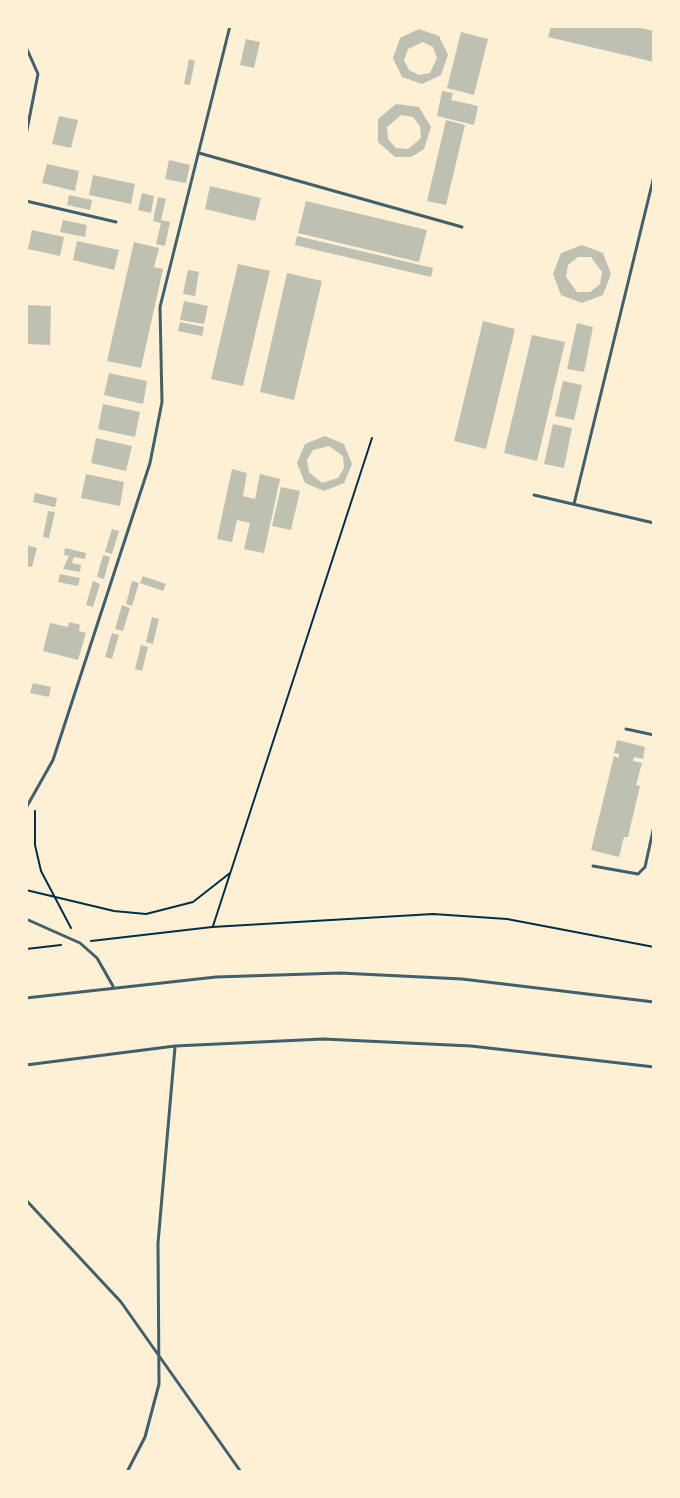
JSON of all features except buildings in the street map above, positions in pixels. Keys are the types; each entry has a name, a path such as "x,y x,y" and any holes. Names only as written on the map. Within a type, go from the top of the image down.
{"lane":[{"path":"26,808 39,790 53,760 150,463 162,402 160,307 230,26"},
{"path":"26,47 38,74 26,135"},
{"path":"199,153 462,227"},
{"path":"574,504 654,176"},
{"path":"26,201 116,222"},
{"path":"534,495 654,523"},
{"path":"626,729 654,735"},
{"path":"593,866 638,874 645,867 654,826"},
{"path":"26,919 80,943 97,958 113,986"},
{"path":"26,998 113,986 258,975 381,974 462,979 654,1002"},
{"path":"26,1065 249,1040 397,1040 654,1067"},
{"path":"127,1472 154,1411 161,1356 158,1243 175,1046"},
{"path":"26,1200 121,1302 241,1472"}],"path":[{"path":"212,927 372,438"},
{"path":"39,790 35,845 41,871 80,943"},
{"path":"26,890 130,914 162,913 207,894 230,873"},
{"path":"26,949 212,927 445,914 507,919 654,947"}]}
